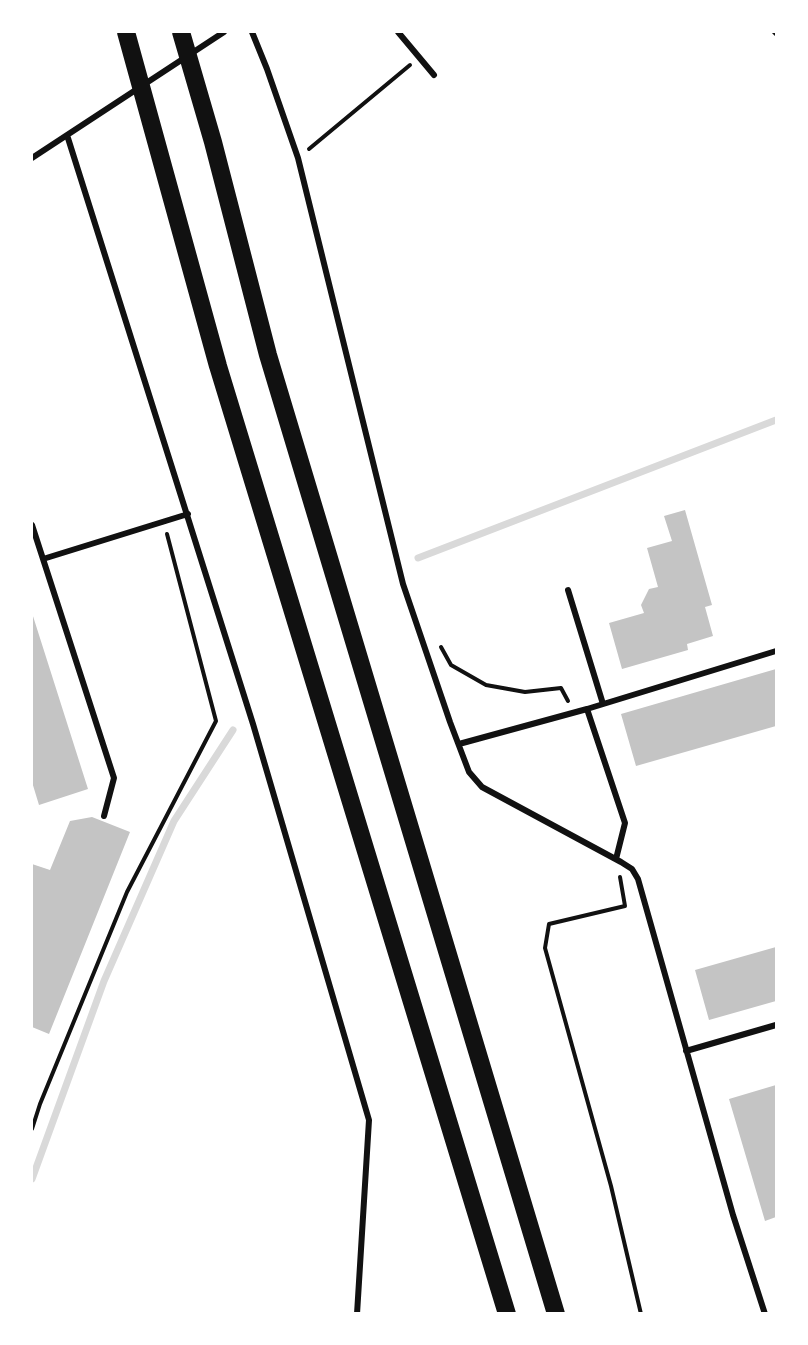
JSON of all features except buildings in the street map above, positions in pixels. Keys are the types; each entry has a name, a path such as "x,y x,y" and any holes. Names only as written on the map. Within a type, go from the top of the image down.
{"highway":[{"path":"126,32 218,366 507,1314"},
{"path":"181,32 213,142 268,355 556,1314"}],"street":[{"path":"32,158 224,32"},
{"path":"252,32 298,158 403,584 470,772 482,787 616,859 632,869 638,879 733,1215 765,1314"},
{"path":"398,32 434,75"},
{"path":"68,135 253,724 369,1120 357,1314"},
{"path":"42,559 188,514"},
{"path":"32,525 114,778 104,816"},
{"path":"568,590 603,704"},
{"path":"459,744 587,709 777,651"},
{"path":"587,709 626,824 616,859"},
{"path":"686,1051 777,1025"}],"path":[{"path":"298,158 420,57"},
{"path":"32,1129 40,1104 127,892 216,721 163,522"},
{"path":"440,645 452,665 486,685 525,692 561,688 574,712"},
{"path":"616,859 625,906 549,924 546,948 611,1186 641,1314"}],"waterway":[{"path":"418,558 776,420"},
{"path":"32,1179 104,981 174,821 233,730"}]}
